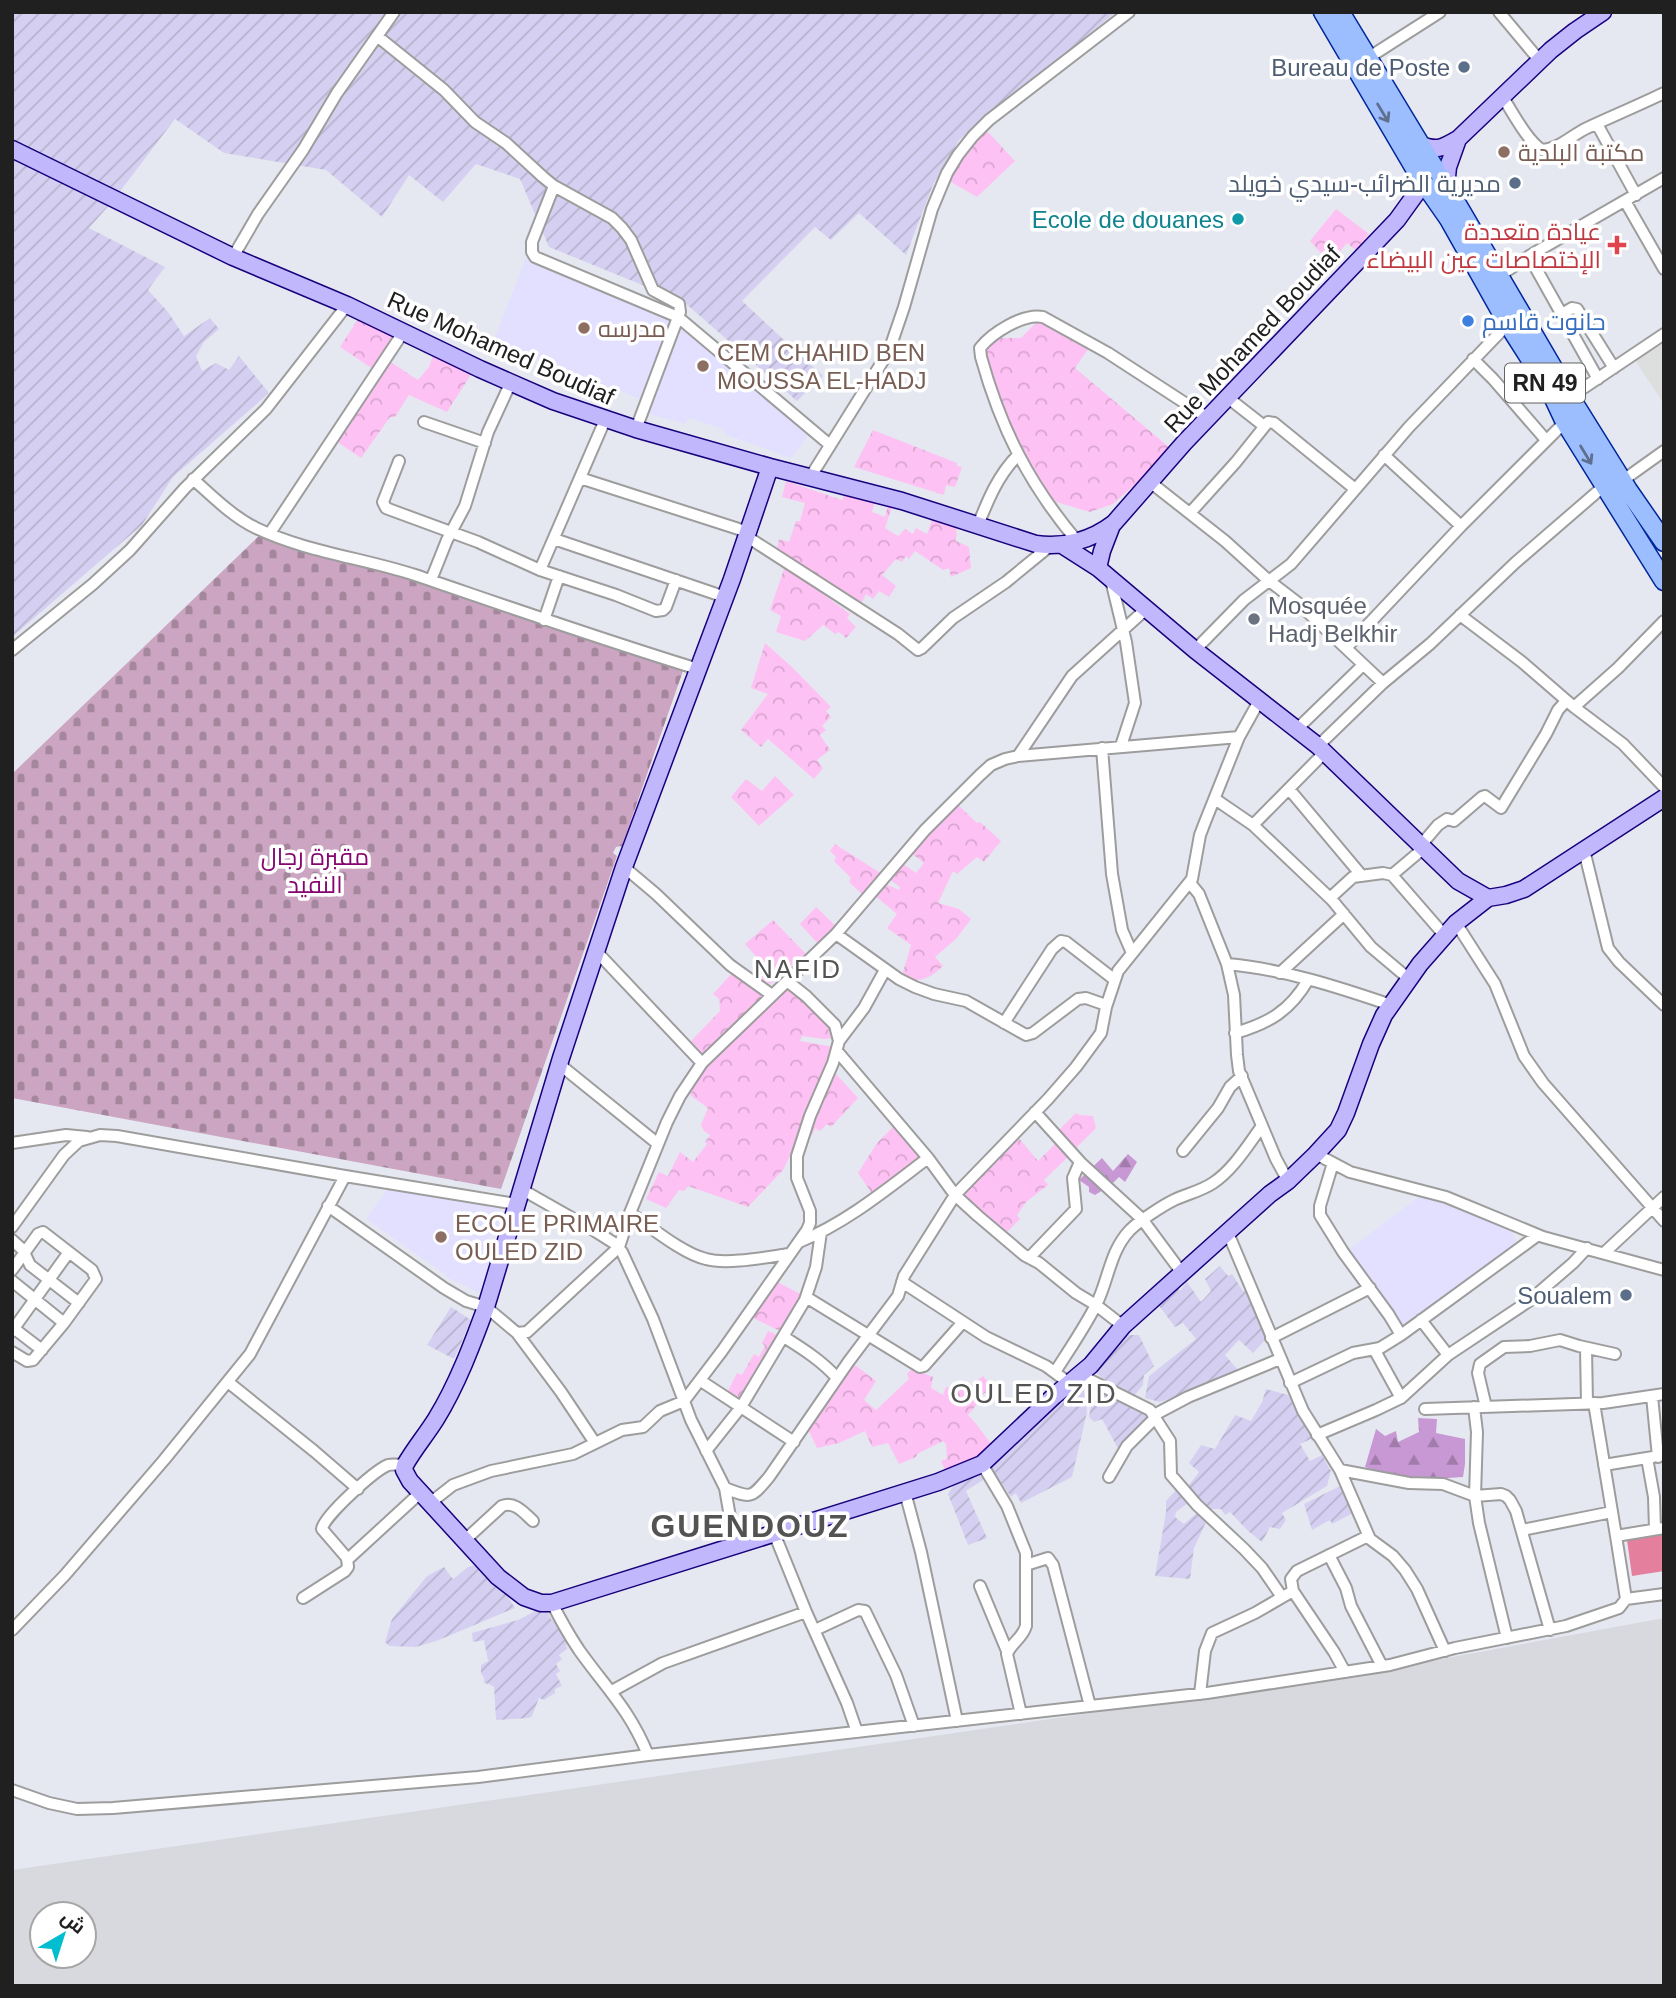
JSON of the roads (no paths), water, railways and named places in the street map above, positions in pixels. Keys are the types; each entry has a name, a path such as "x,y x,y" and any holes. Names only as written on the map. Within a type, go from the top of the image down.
{"main road":[{"name":"RN 49","path":"1323,12 1432,180 1499,276 1622,481 1664,542"},
{"name":"RN 49","path":"1340,12 1418,144 1448,219 1508,324 1550,390 1565,422 1664,581"}],"street":[{"path":"233,257 337,93 394,12"},
{"path":"811,476 889,351 932,209 947,173 958,155 989,120 1129,12"},
{"path":"1368,58 1440,12"},
{"path":"1499,12 1540,61"},
{"path":"1418,144 1439,149 1458,139 1540,61 1575,31 1603,12"},
{"path":"377,36 444,90 475,122 506,143 554,186 612,218 631,240 653,290 679,304 678,317 636,429"},
{"path":"1502,96 1531,139 1542,150 1556,147 1597,124 1664,93"},
{"path":"1597,124 1636,195"},
{"path":"1432,180 1448,167 1458,139"},
{"name":"Rue Mohamed Boudiaf","path":"12,149 233,257 347,305 553,401 605,420 902,501 1036,544 1063,544 1112,525"},
{"path":"1499,276 1664,178"},
{"name":"Rue Mohamed Boudiaf","path":"1098,568 1112,525 1227,397 1432,180"},
{"path":"554,186 532,242 535,257 678,317 830,445"},
{"path":"1625,201 1664,269"},
{"path":"1529,256 1598,379"},
{"path":"12,650 117,562 141,538 193,480 266,409 347,305"},
{"path":"1562,314 1577,309 1614,369"},
{"path":"1208,418 1085,339 1043,317 1034,316 1012,323 994,334 979,350 1002,422 1018,456 1049,506 1063,544 1098,568 1145,610 1297,729 1458,881 1488,898"},
{"path":"1195,650 1221,621 1268,580 1291,564 1384,455 1508,324"},
{"path":"270,533 404,331"},
{"path":"1570,397 1664,334"},
{"path":"1473,359 1546,440"},
{"path":"431,580 465,506 485,443 511,382"},
{"path":"1227,397 1264,426"},
{"path":"540,570 605,420"},
{"path":"424,422 485,443"},
{"path":"1190,513 1268,422 1274,423 1355,489"},
{"path":"1346,648 1461,526 1565,422"},
{"path":"1622,481 1664,452"},
{"path":"1384,455 1461,526"},
{"path":"978,525 996,484 1007,466 1018,456"},
{"path":"399,461 383,502 391,510 478,542 540,570 660,611 666,607 676,580"},
{"path":"770,467 725,597 624,867 559,1065 486,1307 448,1398 405,1465 406,1475 425,1498 498,1577 533,1601 552,1603 938,1482 982,1464 1091,1366 1123,1326 1270,1194 1288,1181 1338,1130 1384,1015 1420,964 1456,923 1488,898 1524,888 1664,797"},
{"path":"580,478 747,534 918,650 953,618 1063,544"},
{"path":"193,480 250,525 270,533 431,580 544,620 698,669"},
{"path":"1150,482 1298,603 1383,683"},
{"path":"1253,825 1289,789 1321,749 1383,683 1604,486"},
{"path":"554,539 725,597"},
{"path":"544,620 559,576"},
{"path":"1111,580 1124,629 1135,704 1121,746"},
{"path":"1018,756 1072,676 1145,610"},
{"path":"1460,615 1629,749 1664,787"},
{"path":"1392,876 1422,846 1438,825 1447,819 1454,821 1482,797 1485,796 1501,808 1558,710 1618,668 1664,621"},
{"path":"1297,729 1363,665"},
{"path":"725,1488 749,1496 769,1477 898,1296 904,1276 955,1195 1076,1067 1101,1033 1106,1005 1118,971 1190,883 1200,835 1239,737 1259,701"},
{"path":"517,1333 527,1332 618,1247 658,1144 680,1096 702,1063 836,934 925,830 991,765 1018,756 1239,737"},
{"path":"1102,748 1113,883 1122,930 1132,953"},
{"path":"1289,789 1362,876"},
{"path":"1215,799 1253,825 1330,898 1371,947 1409,979"},
{"path":"1584,850 1608,948 1664,1005"},
{"path":"624,867 730,965 772,995"},
{"path":"1330,898 1353,877 1383,873 1392,876 1444,936"},
{"path":"1190,883 1199,894 1227,964 1234,995 1237,1055 1242,1076 1288,1181"},
{"path":"1280,973 1344,914"},
{"path":"1456,923 1495,984 1524,1056 1564,1108 1664,1221"},
{"path":"836,934 898,979 915,987 967,1001 1021,1033 1029,1035 1078,999 1086,998 1106,1005"},
{"path":"1004,1023 1052,949 1061,941 1066,942 1115,980"},
{"path":"596,951 702,1063"},
{"path":"1227,964 1293,975 1391,1005"},
{"path":"347,1560 425,1498 453,1485 515,1465 564,1457 622,1430 643,1427 660,1411 684,1401 701,1381 807,1230 810,1217 797,1178 797,1156 838,1046 886,970"},
{"path":"1235,1033 1261,1026 1283,1011 1298,997 1308,980"},
{"path":"787,981 835,1026 838,1046 955,1195 1030,1258 1123,1326"},
{"path":"559,1065 658,1144"},
{"path":"1183,1151 1218,1108 1230,1087 1242,1076"},
{"path":"1035,1112 1080,1162 1142,1220 1182,1273"},
{"path":"1055,1372 1096,1305 1119,1243 1142,1220 1172,1201 1219,1179 1262,1126"},
{"path":"12,1143 66,1135 117,1136 345,1176 519,1196 576,1219 618,1247 625,1257 653,1319 705,1451 725,1488 730,1517 741,1544"},
{"path":"12,1227 64,1155 87,1137"},
{"path":"1316,1154 1350,1172 1446,1197 1538,1235 1664,1270"},
{"path":"797,1242 821,1232 854,1212 928,1158"},
{"path":"1030,1258 1076,1209 1073,1178 1080,1162"},
{"path":"1333,1163 1320,1206 1320,1215 1401,1335"},
{"path":"12,1630 65,1575 250,1354 345,1176"},
{"path":"1604,1253 1664,1197"},
{"path":"328,1206 444,1288 466,1301 486,1307 517,1333 595,1443"},
{"path":"630,1213 686,1250 705,1259 738,1260 789,1254"},
{"path":"12,1270 38,1234 43,1232 92,1270 96,1279 33,1360 29,1362 12,1352"},
{"path":"705,1451 741,1407 806,1297 816,1266 821,1232"},
{"path":"1228,1233 1303,1411 1340,1470 1368,1536 1393,1556 1405,1570 1445,1651"},
{"path":"1290,1383 1353,1353 1380,1348 1538,1235"},
{"path":"12,1240 24,1253 30,1265 79,1303"},
{"path":"1317,1435 1401,1398 1448,1355 1529,1301 1587,1248"},
{"path":"42,1350 13,1329 69,1252"},
{"path":"12,1281 64,1323"},
{"path":"902,1282 996,1343 1055,1372 1141,1404 1155,1416 1170,1441 1171,1475 1188,1496 1262,1568 1282,1597"},
{"path":"1271,1338 1370,1288"},
{"path":"806,1297 920,1367 923,1367 963,1322"},
{"path":"1421,1320 1448,1355"},
{"path":"784,1337 828,1367 837,1378"},
{"path":"1507,1638 1475,1496 1480,1407 1478,1368 1504,1347 1530,1346 1560,1340 1615,1353"},
{"path":"1586,1348 1590,1403 1604,1465 1626,1599"},
{"path":"1374,1349 1401,1398"},
{"path":"1109,1477 1128,1446 1155,1416 1188,1397 1280,1359"},
{"path":"701,1381 793,1442"},
{"path":"228,1382 358,1489"},
{"path":"1425,1409 1590,1403 1664,1394"},
{"path":"1616,1536 1660,1529 1654,1497 1656,1457 1652,1396"},
{"path":"1604,1465 1656,1457"},
{"path":"982,1464 1007,1506 1026,1553 1026,1626 1023,1634 1007,1651"},
{"path":"303,1598 347,1569 347,1560 326,1535 322,1525 358,1489 387,1466 405,1465"},
{"path":"1340,1470 1409,1483 1443,1484 1475,1496 1506,1496 1517,1511 1550,1630"},
{"path":"905,1492 921,1552 957,1721"},
{"path":"465,1540 507,1504 515,1506 533,1521"},
{"path":"1522,1530 1612,1512"},
{"path":"774,1533 857,1732"},
{"path":"1345,1672 1293,1591 1291,1579 1293,1574 1309,1564 1368,1536"},
{"path":"1329,1555 1346,1588 1351,1606 1382,1666"},
{"path":"1026,1564 1048,1558 1053,1565 1090,1706"},
{"path":"980,1587 1007,1651 1021,1714"},
{"path":"1200,1694 1205,1651 1212,1633 1293,1591"},
{"path":"12,1790 49,1803 78,1809 113,1808 478,1777 648,1755 1200,1694 1382,1666 1550,1630 1619,1608 1626,1599 1664,1594"},
{"path":"552,1603 576,1645 612,1691 639,1733 648,1755"},
{"path":"816,1630 858,1610 865,1611 896,1675 914,1726"},
{"path":"612,1691 663,1663 806,1612"}],"place":[{"name":"Bureau de Poste","path":"1464,67"},
{"name":"مكتبة البلدية","path":"1504,152"},
{"name":"مديرية الضرائب-سيدي خويلد","path":"1515,183"},
{"name":"Ecole de douanes","path":"1238,219"},
{"name":"عيادة متعددة الإختصاصات عين البيضاء","path":"1617,245"},
{"name":"حانوت قاسم","path":"1468,321"},
{"name":"مدرسه","path":"584,328"},
{"name":"CEM CHAHID BEN MOUSSA EL-HADJ","path":"703,366"},
{"name":"Mosquée Hadj Belkhir","path":"1254,619"},
{"name":"ECOLE PRIMAIRE OULED ZID","path":"441,1237"},
{"name":"Soualem","path":"1626,1295"}],"district":[{"name":"NAFID","path":"798,969"},
{"name":"OULED ZID","path":"1034,1393"},
{"name":"GUENDOUZ","path":"750,1526"}],"park label":[{"name":"مقبرة رجال النفيد","path":"315,870"}]}
